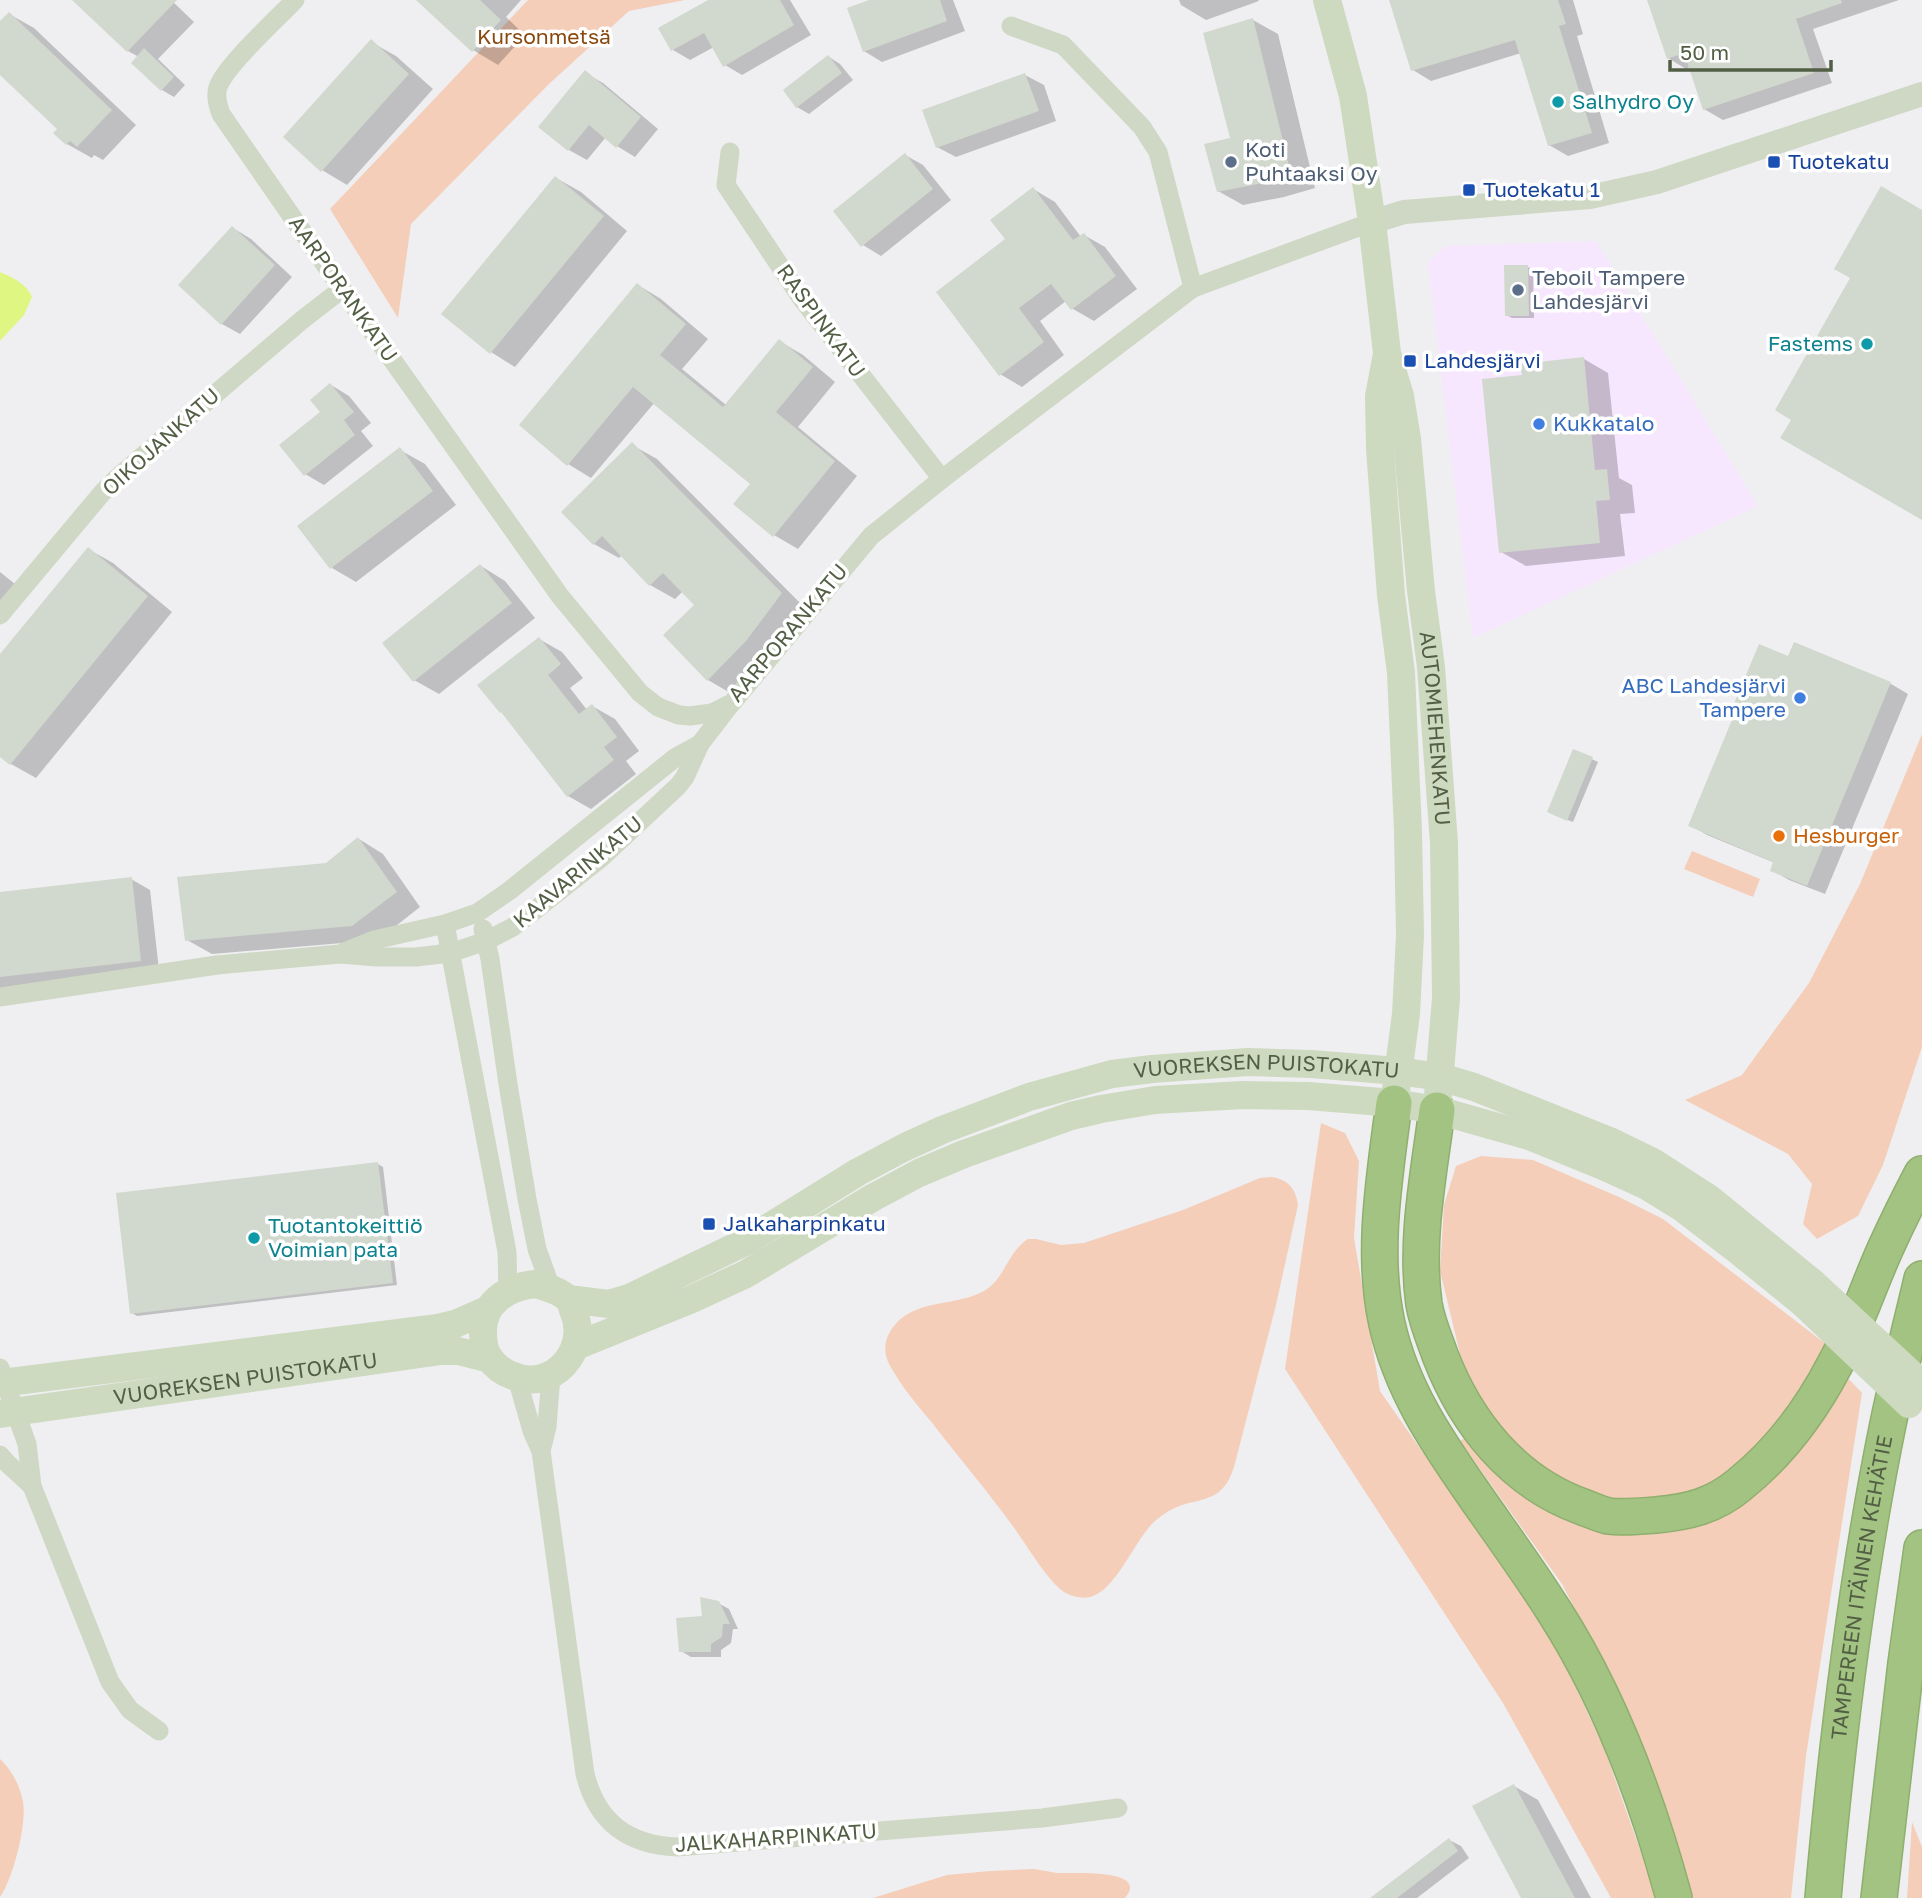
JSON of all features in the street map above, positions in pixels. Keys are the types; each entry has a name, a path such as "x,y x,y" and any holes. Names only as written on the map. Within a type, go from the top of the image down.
{"highway":[{"path":"1396,1087 1379,1253 1387,1324 1396,1356 1410,1393 1430,1430 1554,1611 1591,1674 1626,1751 1658,1839 1674,1898"},
{"path":"1438,1093 1421,1243 1424,1305 1445,1368 1476,1426 1492,1446 1529,1480 1567,1501 1608,1516 1684,1512 1713,1502 1737,1487 1766,1462 1811,1406 1836,1364 1887,1244 1922,1174"},
{"name":"TAMPEREEN ITÄINEN KEHÄTIE","path":"1824,1898 1849,1663 1867,1539 1888,1422 1922,1279"},
{"path":"1879,1898 1904,1676 1922,1548"}],"main road":[{"name":"AUTOMIEHENKATU","path":"1327,0 1353,96 1372,222 1387,353 1400,396 1407,439 1431,667 1444,843 1447,998 1438,1093"},
{"name":"AUTOMIEHENKATU","path":"1387,353 1380,396 1380,449 1391,595 1401,673 1410,909 1406,1014 1396,1087"},
{"name":"VUOREKSEN PUISTOKATU","path":"560,1294 601,1304 629,1298 745,1242 858,1172 903,1148 1029,1097 1112,1074 1152,1069 1248,1062 1311,1064 1396,1087 1438,1093 1474,1087 1612,1142 1653,1162 1710,1199 1809,1294 1922,1416"},
{"name":"VUOREKSEN PUISTOKATU","path":"576,1346 746,1274 874,1196 919,1174 964,1154 1071,1116 1101,1108 1155,1100 1217,1096 1308,1096 1396,1087"},
{"path":"535,1284 560,1294 576,1316 578,1330 576,1346 568,1362 551,1375 536,1381 517,1378 503,1372 490,1359 483,1344 487,1310 508,1290 522,1285 535,1284"},
{"name":"VUOREKSEN PUISTOKATU","path":"1809,1294 1922,1384"},
{"name":"VUOREKSEN PUISTOKATU","path":"2,1378 438,1328 455,1324 487,1310"},
{"name":"VUOREKSEN PUISTOKATU","path":"7,1413 441,1351 458,1350 490,1359"}],"street":[{"name":"AARPORANKATU","path":"295,0 242,56 219,86 217,103 221,114 560,596 640,693 658,707 679,715 712,713 732,703 871,536 1193,288 1372,222"},
{"path":"1011,26 1063,45 1142,127 1158,152 1193,288"},
{"path":"1372,222 1404,212 1590,197 1657,182 1922,93"},
{"name":"RASPINKATU","path":"730,152 726,185 803,299 942,479"},
{"name":"OIKOJANKATU","path":"0,615 117,478 291,329 342,289"},
{"name":"KAAVARINKATU","path":"0,997 217,965 340,954 416,957 450,953 486,941 523,919 601,858 678,786 701,744 732,703"},
{"name":"KAAVARINKATU","path":"340,954 374,940 445,924 477,913 509,891 676,757 701,744"},
{"path":"477,913 491,959 508,1084 537,1249 560,1294"},
{"path":"445,924 508,1252 508,1290"},
{"name":"JALKAHARPINKATU","path":"541,1451 547,1427 551,1375"},
{"path":"2,1378 7,1413 28,1450 32,1486 110,1682 130,1710 159,1731"},
{"name":"JALKAHARPINKATU","path":"517,1378 532,1432 541,1451 585,1774 597,1806 620,1830 640,1841 677,1847 1042,1818 1118,1808"},
{"path":"0,1455 32,1486"}],"shaded area":[{"path":"1596,241 1758,506 1473,638 1428,262 1446,246"},
{"path":"0,272 23,285 32,297 24,315 0,341"}],"green space":[{"name":"Kursonmetsä","path":"528,0 685,0 629,11 549,84 411,224 398,318 330,209"},
{"path":"1922,734 1922,1047 1883,1165 1858,1216 1817,1239 1803,1224 1812,1184 1788,1154 1685,1100 1742,1075 1809,983 1860,884"},
{"path":"1692,851 1760,879 1753,897 1684,869"},
{"path":"1321,1123 1345,1133 1359,1161 1354,1238 1380,1391 1553,1639 1604,1748 1657,1898 1611,1898 1503,1703 1285,1369"},
{"path":"1481,1156 1533,1160 1663,1219 1831,1348 1779,1430 1726,1480 1685,1497 1625,1503 1584,1493 1534,1467 1498,1430 1462,1362 1440,1271 1444,1205 1456,1166"},
{"path":"1271,1177 1290,1186 1298,1205 1276,1305 1229,1479 1216,1494 1174,1508 1155,1521 1117,1575 1099,1593 1084,1598 1067,1593 1044,1572 995,1502 904,1388 888,1361 885,1348 887,1338 895,1325 917,1309 984,1291 997,1280 1021,1244 1028,1239 1061,1245 1084,1243 1183,1210 1260,1178"},
{"path":"1846,1376 1862,1393 1806,1756 1791,1898 1693,1898 1637,1730 1562,1584 1460,1441 1468,1436 1510,1482 1684,1525"},
{"path":"0,1759 18,1784 24,1812 14,1865 0,1897"},
{"path":"1912,1822 1922,1847 1922,1898 1907,1898"},
{"path":"1034,1869 1057,1873 1105,1874 1127,1881 1130,1888 1125,1898 873,1898 947,1875"}],"building":[{"path":"72,0 177,0 127,52"},
{"path":"416,0 480,0 501,20 472,52"},
{"path":"708,0 780,0 794,25 723,67 704,33 671,51 658,28"},
{"path":"869,0 940,0 947,21 863,52 847,8"},
{"name":"Salhydro Oy","path":"1389,0 1558,0 1566,24 1559,26 1592,133 1548,146 1515,40 1411,71"},
{"path":"1647,0 1841,0 1842,3 1796,19 1814,73 1703,110 1684,53 1667,59"},
{"path":"9,12 112,110 77,147 70,141 66,145 53,133 57,129 0,75 0,21"},
{"path":"1253,18 1291,174 1217,192 1204,144 1230,138 1203,33"},
{"path":"371,39 409,74 321,172 283,137"},
{"path":"144,48 174,77 161,91 131,63"},
{"path":"828,55 842,73 796,108 783,90"},
{"path":"585,70 641,117 616,148 589,125 568,151 538,127"},
{"path":"1025,73 1039,111 936,148 922,110"},
{"path":"905,153 933,189 861,247 833,211"},
{"path":"555,176 604,216 490,354 441,314"},
{"name":"Fastems","path":"1881,186 1922,210 1922,520 1780,438 1791,420 1775,410 1850,278 1834,269"},
{"path":"1033,187 1073,240 1084,233 1116,276 1071,310 1051,284 1019,308 1044,342 999,376 936,292 1005,239 990,220"},
{"path":"232,226 275,265 221,325 178,285"},
{"path":"1504,265 1528,265 1529,316 1505,316"},
{"path":"637,283 686,324 660,355 723,407 779,339 813,367 776,412 835,461 773,537 733,504 750,484 633,387 567,466 519,425"},
{"name":"Kukkatalo","path":"1584,357 1595,470 1607,469 1610,500 1596,501 1600,543 1499,553 1482,379 1522,375 1520,364"},
{"path":"330,383 354,412 344,420 355,435 304,476 279,445 320,412 310,400"},
{"path":"632,442 782,593 746,641 707,681 663,635 694,605 663,573 649,586 602,536 593,545 561,512"},
{"path":"400,447 433,491 330,569 297,526"},
{"path":"88,547 148,596 10,765 0,757 0,654"},
{"path":"480,564 512,603 413,682 382,643"},
{"path":"539,637 561,664 548,675 579,714 592,704 617,737 604,747 614,760 567,797 477,685"},
{"path":"1794,642 1891,682 1807,886 1770,871 1773,862 1688,826 1734,715 1730,713 1759,644 1788,656"},
{"name":"ABC Lahdesjärvi Tampere","path":"1573,749 1593,757 1567,821 1547,812"},
{"path":"358,837 397,892 352,926 185,941 177,877 326,863"},
{"path":"132,877 141,961 0,977 0,892"},
{"name":"Tuotantokeittiö Voimian pata","path":"378,1162 393,1283 130,1314 116,1193"},
{"path":"700,1597 719,1601 730,1624 723,1624 722,1637 711,1644 711,1652 679,1652 676,1618 702,1616"},
{"path":"1514,1784 1575,1898 1521,1898 1472,1806"},
{"path":"1449,1838 1458,1851 1397,1898 1370,1898"}],"place":[{"name":"Salhydro Oy","path":"1558,102"},
{"name":"Koti Puhtaaksi Oy","path":"1231,162"},
{"name":"Tuotekatu","path":"1774,162"},
{"name":"Tuotekatu 1","path":"1469,190"},
{"name":"Teboil Tampere Lahdesjärvi","path":"1518,290"},
{"name":"Fastems","path":"1867,344"},
{"name":"Lahdesjärvi","path":"1410,361"},
{"name":"Kukkatalo","path":"1539,424"},
{"name":"ABC Lahdesjärvi Tampere","path":"1800,698"},
{"name":"Hesburger","path":"1779,836"},
{"name":"Jalkaharpinkatu","path":"709,1224"},
{"name":"Tuotantokeittiö Voimian pata","path":"254,1238"}]}
